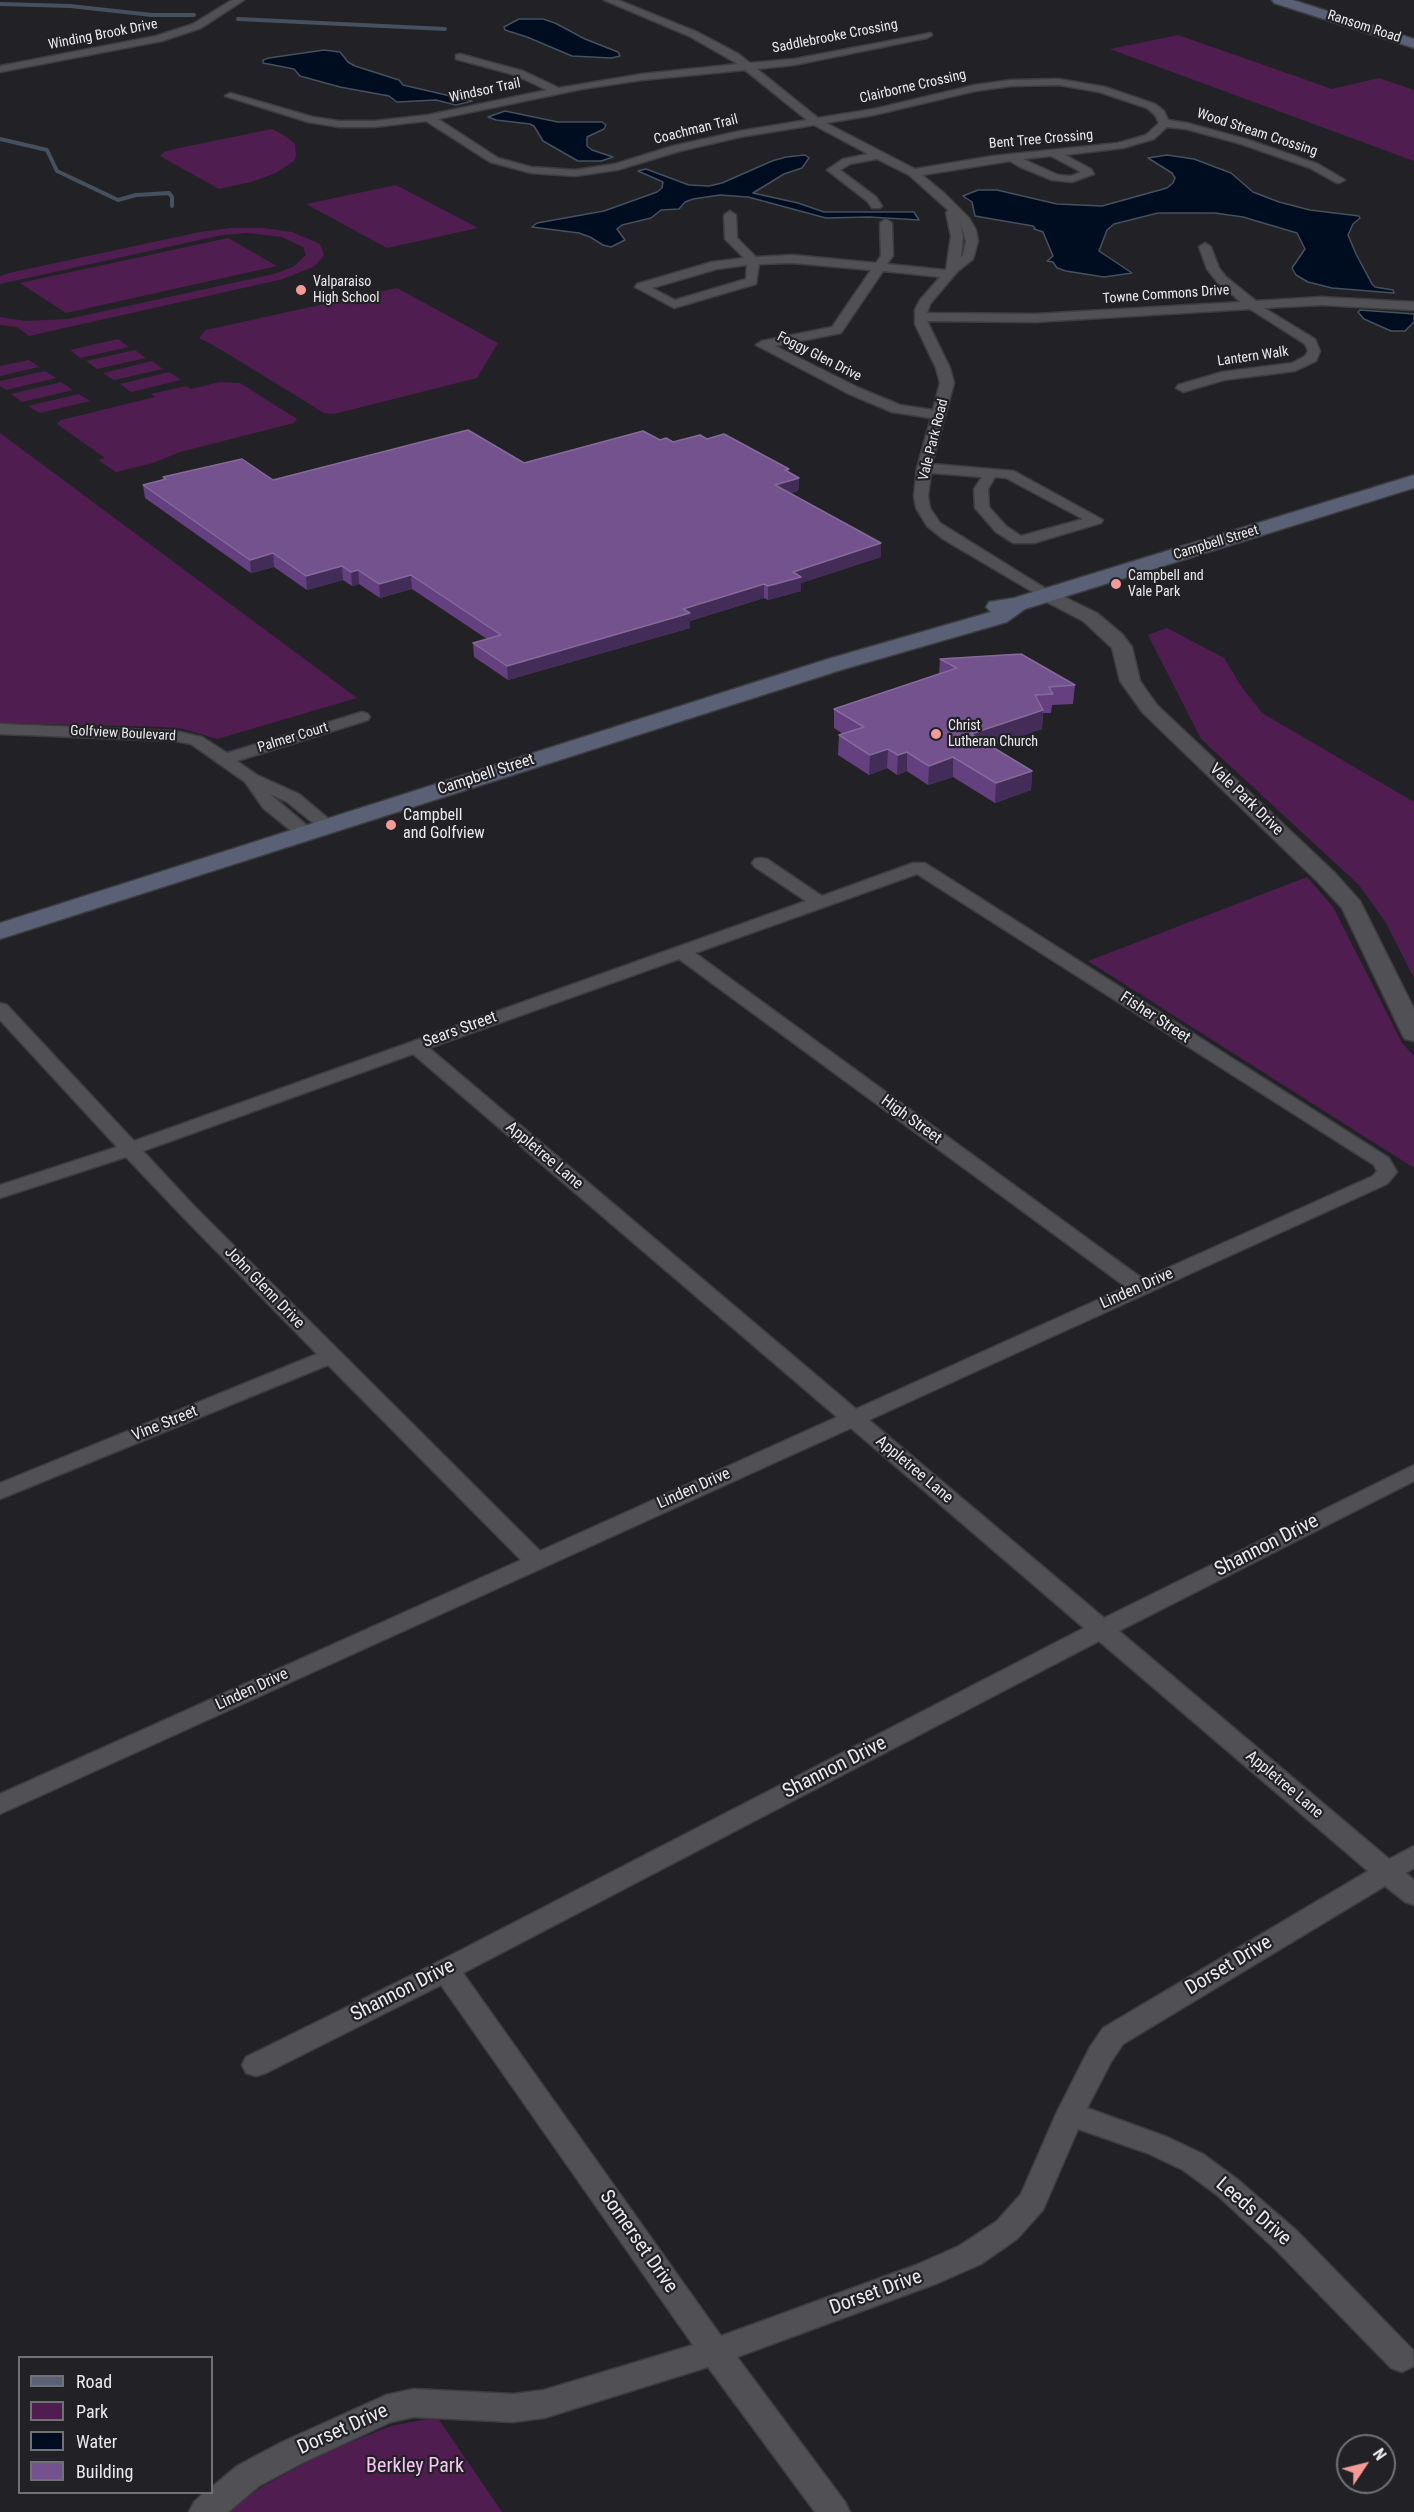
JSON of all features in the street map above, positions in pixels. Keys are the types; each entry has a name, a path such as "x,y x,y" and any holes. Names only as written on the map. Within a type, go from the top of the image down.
{"main road":[{"name":"Ransom Road","path":"1279,0 1414,44"},
{"name":"Campbell Street","path":"2,928 836,664 927,626 984,608 1017,604 1048,595 1414,481"}],"street":[{"name":"Winding Brook Drive","path":"0,69 158,39 197,26 239,0"},
{"path":"609,0 693,34 733,55 816,122 913,173 940,195 965,221 972,241 969,256 950,272 924,303 921,317"},
{"name":"Saddlebrooke Crossing","path":"748,67 794,62 927,35"},
{"path":"460,57 519,73 556,90"},
{"name":"Windsor Trail","path":"230,96 312,120 339,124 374,124 428,118 556,90 642,77 748,67"},
{"name":"Clairborne Crossing","path":"816,122 884,111 987,86 1017,82 1059,82 1091,86 1151,106 1160,113 1164,123"},
{"name":"Coachman Trail","path":"428,118 494,160 523,168 553,172 584,172 617,167 707,141 816,122"},
{"name":"Bent Tree Crossing","path":"913,173 1012,157 1110,148 1154,135 1164,123"},
{"name":"Wood Stream Crossing","path":"1164,123 1187,126 1245,142 1314,166 1339,180"},
{"path":"1012,157 1024,165 1056,178 1072,179 1088,174 1084,169 1053,153"},
{"path":"876,206 872,199 832,170 847,161 879,155"},
{"path":"523,168 519,177 524,181"},
{"name":"Coachman Trail","path":"563,184 581,179 584,172"},
{"path":"730,215 731,239 753,261 752,281 674,304 641,287 716,265 753,261 793,259 950,272"},
{"name":"Foggy Glen Drive","path":"886,223 887,256 837,330 762,345 854,392 897,409 939,415"},
{"path":"1204,246 1216,273 1252,305"},
{"name":"Towne Commons Drive","path":"921,317 1036,318 1343,301 1414,306"},
{"name":"Lantern Walk","path":"1183,388 1222,376 1287,369 1301,365 1311,358 1314,351 1310,342 1252,305"},
{"name":"Vale Park Road","path":"921,317 925,333 946,376 946,390 925,464 921,502 925,514 934,526 956,541 1048,595"},
{"path":"925,464 992,469 1010,474 1096,520 1029,540 1018,540 1001,529 982,508 981,489 992,469"},
{"name":"Vale Park Drive","path":"1048,595 1090,617 1115,638 1122,647 1130,681 1150,709 1326,877 1352,906 1414,1034"},
{"name":"Palmer Court","path":"225,759 362,717"},
{"name":"Golfview Boulevard","path":"0,729 175,736 196,740 251,779 293,798 317,829"},
{"path":"251,779 269,804 317,829"},
{"path":"760,863 819,902"},
{"name":"Sears Street","path":"0,1192 130,1149 919,867"},
{"name":"Fisher Street","path":"919,867 1382,1162 1387,1173"},
{"name":"High Street","path":"681,951 1141,1288"},
{"name":"John Glenn Drive","path":"0,1009 130,1149 331,1356 536,1561"},
{"name":"Appletree Lane","path":"415,1046 1414,1895"},
{"name":"Linden Drive","path":"0,1805 1380,1180 1387,1173"},
{"name":"Vine Street","path":"0,1492 331,1356"},
{"name":"Shannon Drive","path":"256,2065 446,1970 1101,1630 1414,1472"},
{"name":"Dorset Drive","path":"205,2512 248,2476 291,2453 386,2409 414,2403 513,2408 544,2404 715,2352 927,2274 970,2255 1007,2230 1033,2201 1070,2114 1100,2055 1113,2036 1414,1856"},
{"name":"Somerset Drive","path":"446,1970 715,2352 834,2512"},
{"name":"Leeds Drive","path":"1070,2114 1156,2145 1193,2162 1227,2187 1286,2240 1402,2359"}],"green space":[{"path":"1178,35 1332,89 1379,78 1414,90 1414,161 1110,49"},
{"path":"272,129 295,144 296,156 294,161 276,173 251,182 219,189 160,156 164,152 179,148"},
{"path":"396,185 478,228 387,248 306,204"},
{"path":"231,228 264,228 292,232 320,244 324,255 315,266 283,279 29,336 17,327 0,325 0,317 26,321 68,319 274,274 293,267 306,255 303,247 282,237 247,233 222,235 0,284 0,276 9,273 200,232"},
{"path":"228,238 277,266 66,313 20,283"},
{"path":"397,288 498,343 477,378 334,414 324,413 199,338 206,330"},
{"path":"118,339 129,347 80,358 70,350"},
{"path":"135,350 146,358 97,369 86,361"},
{"path":"29,360 39,367 0,376 0,366"},
{"path":"152,361 163,369 114,380 103,373"},
{"path":"45,371 56,378 6,390 0,386 0,381"},
{"path":"169,372 181,380 131,392 120,384"},
{"path":"61,382 73,390 22,402 11,394"},
{"path":"220,382 240,383 297,419 294,423 180,452 153,463 116,472 98,460 105,458 57,424 61,420 155,397 151,394 186,386 191,389"},
{"path":"79,394 90,401 40,413 28,406"},
{"path":"0,433 357,698 217,739 184,729 164,727 0,723"},
{"path":"1167,628 1224,658 1241,686 1262,713 1414,802 1414,978 1386,923 1359,885 1201,739 1148,635"},
{"path":"1307,877 1333,907 1402,1043 1414,1056 1414,1168 1088,961"},
{"name":"Berkley Park","path":"437,2417 502,2512 226,2512 260,2488 319,2455 391,2426"}],"water":[{"path":"519,19 543,19 555,23 585,39 618,52 620,56 611,58 572,56 505,30 504,27"},
{"path":"324,50 340,52 348,62 355,66 399,80 403,85 472,101 456,105 436,100 397,102 389,96 340,87 300,76 294,69 263,63 263,60 269,58"},
{"path":"505,111 558,122 602,122 606,125 604,129 587,137 587,146 613,157 601,161 578,161 543,141 534,126 530,124 488,117"},
{"path":"805,155 809,158 802,168 784,174 753,193 798,203 824,212 914,212 919,220 869,217 826,218 748,197 720,195 693,199 685,202 679,209 661,210 651,218 622,225 617,229 625,240 611,247 579,233 532,227 537,223 604,211 657,192 662,188 663,182 638,171 646,169 689,185 709,186 722,183 772,161"},
{"path":"1167,155 1194,159 1231,173 1253,192 1279,202 1310,210 1359,216 1360,218 1353,224 1348,235 1356,254 1372,284 1375,287 1393,290 1394,293 1332,288 1308,282 1296,275 1292,268 1305,249 1297,233 1243,217 1215,213 1158,213 1114,224 1107,230 1099,251 1132,273 1104,277 1066,271 1057,268 1053,262 1047,261 1053,256 1043,232 1034,229 1033,226 975,216 972,202 963,196 978,190 997,190 1057,204 1102,206 1167,188 1175,178 1172,173 1148,158"},
{"path":"1360,310 1414,314 1414,322 1405,331 1391,331 1364,319 1358,312"}],"building":[{"path":"468,430 524,463 643,431 660,440 666,438 673,442 700,435 707,439 724,434 789,469 785,470 799,478 775,485 881,543 793,572 801,577 768,586 764,584 683,609 690,613 507,666 473,643 501,635 411,575 379,584 358,570 351,572 342,566 306,576 273,553 250,560 143,485 166,479 163,477 242,459 273,480"},
{"name":"Christ Lutheran Church","path":"1021,654 1075,685 1049,687 1053,694 1035,695 1043,710 971,734 1032,771 996,783 953,757 929,766 907,752 898,755 888,749 870,755 839,735 864,727 834,709 957,668 940,659"}],"waterway":[{"path":"0,4 70,6 152,15 194,15"},
{"path":"238,19 445,29"},
{"path":"0,139 47,150 57,171 118,200 136,195 169,193 172,197 172,206"}],"place":[{"name":"Valparaiso High School","path":"301,290"},
{"name":"Campbell and Vale Park","path":"1116,584"},
{"name":"Christ Lutheran Church","path":"936,734"},
{"name":"Campbell and Golfview","path":"391,825"}]}
